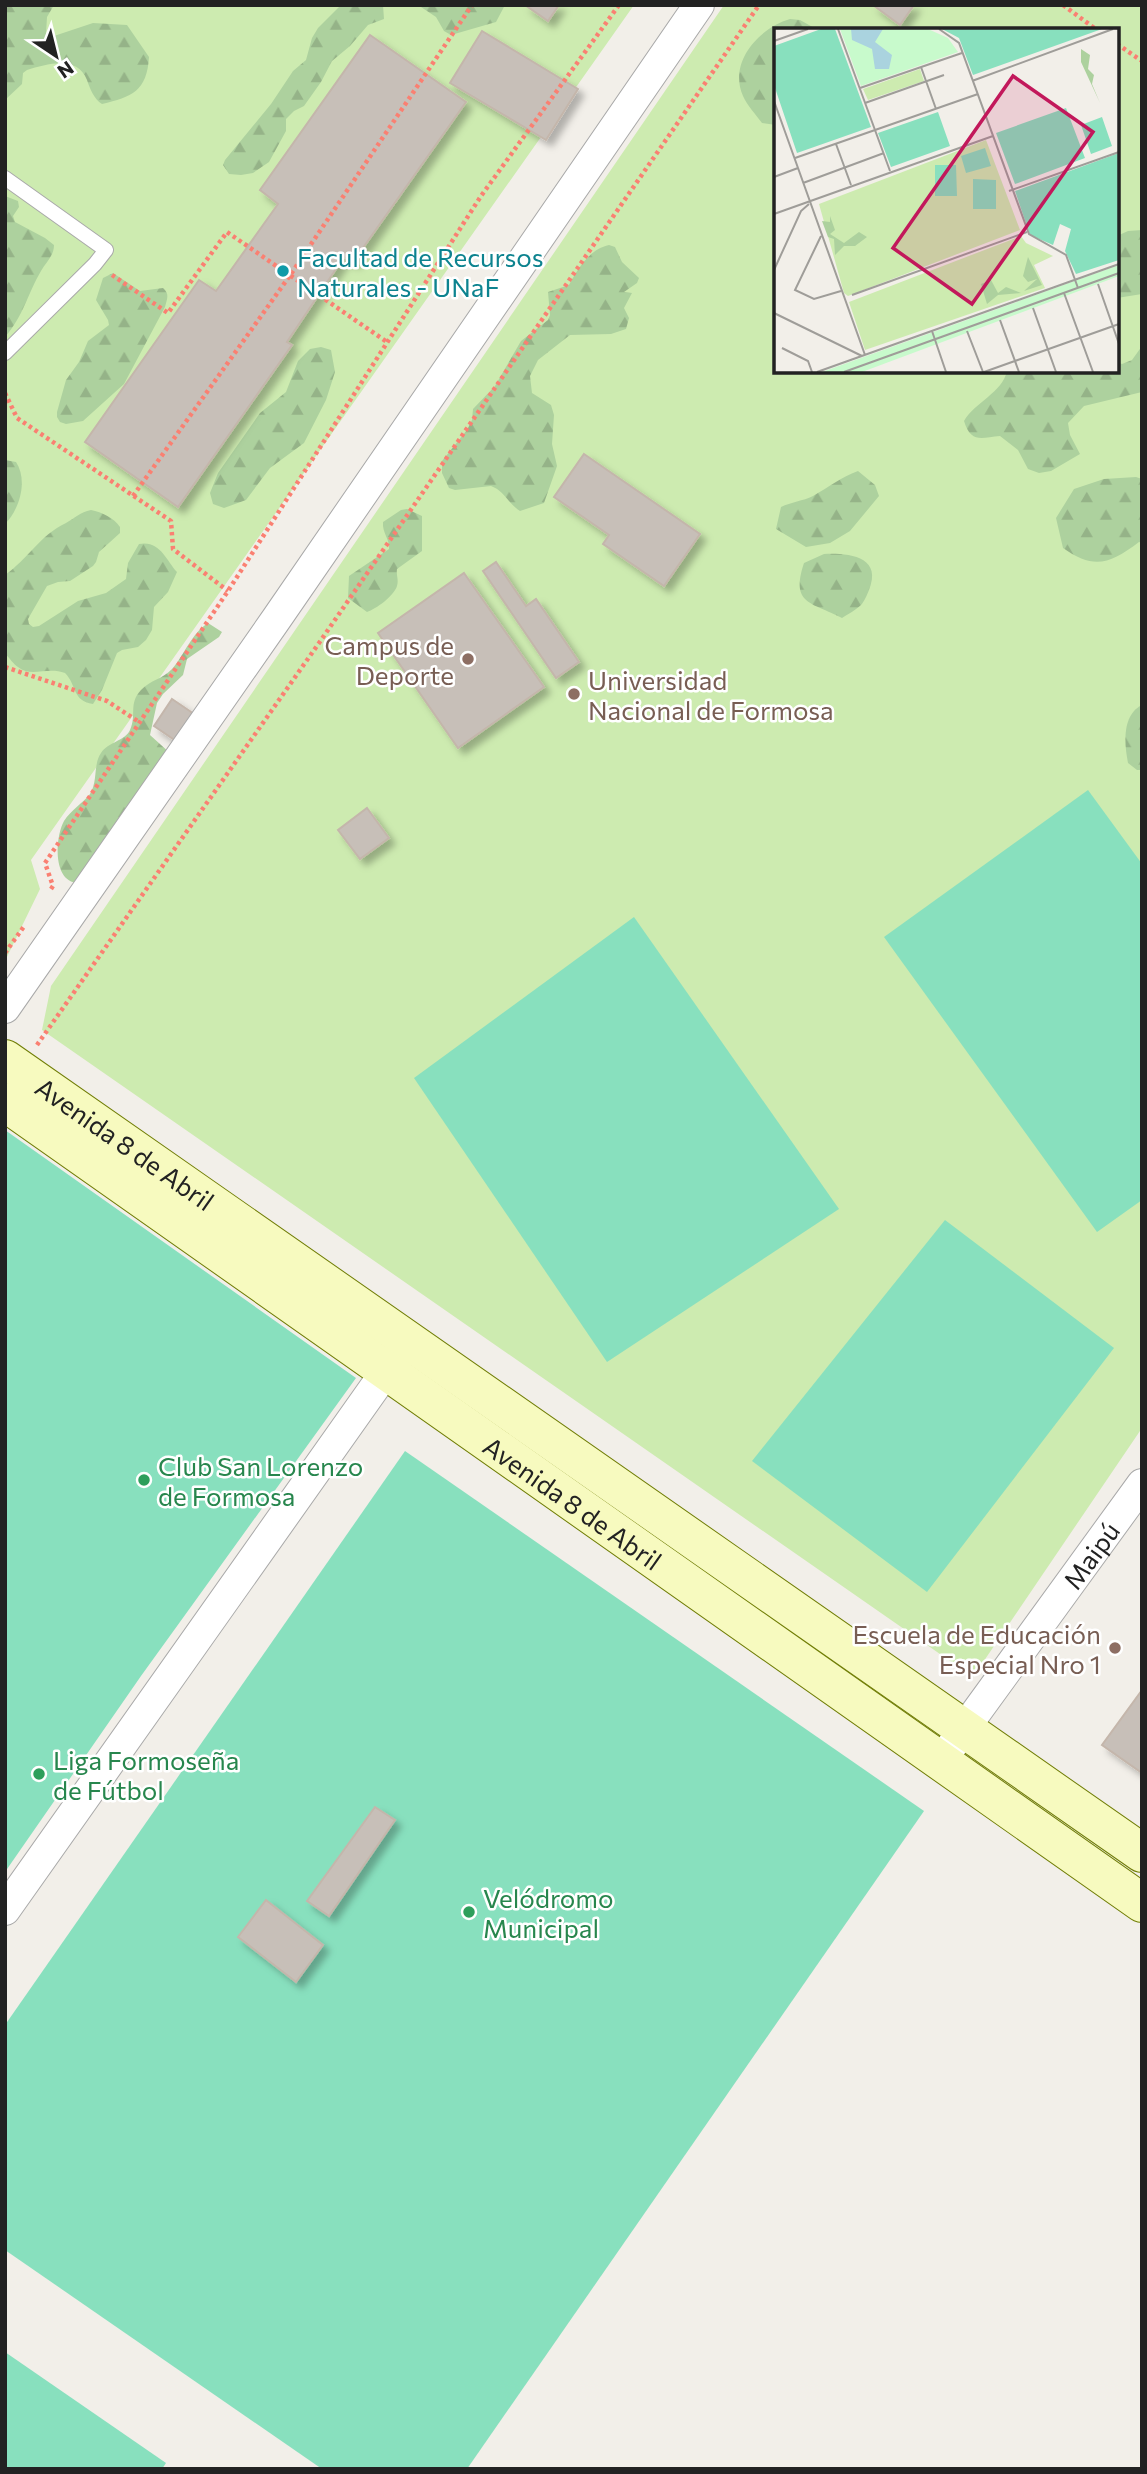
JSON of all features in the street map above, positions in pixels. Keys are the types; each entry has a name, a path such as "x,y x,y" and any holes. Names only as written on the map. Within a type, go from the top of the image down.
{"main road":[{"name":"Avenida 8 de Abril","path":"10,1077 397,1355 940,1762 1142,1903"},
{"name":"Avenida 8 de Abril","path":"397,1355 965,1728 1142,1853"}],"street":[{"path":"5,1007 285,608 699,5"},
{"path":"5,1910 397,1355"},
{"name":"Maipú","path":"940,1762 1142,1485"}],"lane":[{"path":"5,178 106,250 5,353"}],"path":[{"path":"133,496 290,274 472,5"},
{"path":"45,897 53,886 45,863 228,591 481,196 619,5"},
{"path":"10,1077 311,654 759,5"},
{"path":"1063,5 1094,28"},
{"path":"1119,45 1142,61"},
{"path":"95,264 168,313 227,232 387,342"},
{"path":"5,393 17,418 171,521 173,549 228,591"},
{"path":"5,667 107,701 139,722"},
{"path":"5,953 29,919"}],"green space":[{"path":"5,5 634,5 31,860 40,889 5,961"},
{"path":"5,5 54,5 47,17 46,34 51,37 93,23 127,25 149,57 145,78 130,95 102,104 76,67 53,64 23,73 22,84 5,100"},
{"path":"341,5 383,5 384,19 368,25 350,46 332,61 304,106 286,119 286,131 269,162 253,173 229,174 223,165 225,160 271,104 293,71 306,60 312,38 318,28"},
{"path":"418,5 505,5 496,22 451,35 444,31 436,17"},
{"name":"Universidad Nacional de Formosa","path":"724,5 1142,5 1142,1428 973,1677 42,1030 51,986"},
{"path":"790,19 800,20 814,28 774,28 774,125 762,123 743,96 739,83 743,59 749,48 778,23"},
{"path":"5,196 18,201 19,207 13,216 15,222 45,238 54,245 54,249 36,279 21,313 5,337"},
{"path":"1142,230 1142,294 1119,298 1119,235"},
{"path":"609,245 615,247 622,262 639,278 637,283 624,292 632,293 624,308 629,318 626,329 611,334 570,335 538,360 530,376 532,393 551,405 554,415 552,444 557,466 544,503 520,511 491,486 455,490 449,488 442,473 442,461 467,430 473,409 495,386 521,341 548,320 548,292 569,285 590,255"},
{"path":"113,273 140,291 163,288 167,295 165,307 124,384 83,421 66,424 60,422 57,412 66,380 79,362 88,341 109,325 96,300 103,278"},
{"path":"1142,346 1142,392 1084,406 1068,423 1070,435 1080,454 1051,471 1039,473 1028,469 1018,450 1000,436 977,438 970,433 964,421 1000,385 1006,373 1119,373 1119,363 1132,360"},
{"path":"321,347 331,350 335,372 326,400 304,443 270,468 246,500 224,508 213,504 210,493 218,473 260,413 286,392 298,361 310,349"},
{"path":"5,460 16,462 20,469 22,486 15,511 5,524"},
{"path":"858,471 875,485 879,496 850,531 830,543 806,547 776,529 781,507 813,496"},
{"path":"1104,479 1142,479 1142,543 1139,542 1102,562 1084,559 1063,548 1056,518 1074,489"},
{"path":"407,509 422,516 422,551 397,569 398,584 392,594 367,612 348,598 349,576 389,549 383,522"},
{"path":"91,510 114,521 120,527 120,533 99,552 93,566 70,581 47,586 28,619 33,627 39,626 78,601 106,593 126,579 128,563 139,544 157,548 177,572 168,592 154,607 152,630 146,640 138,647 117,653 102,690 93,704 81,700 65,673 29,672 16,666 5,654 5,575 48,534"},
{"path":"824,554 843,554 861,559 871,570 872,579 863,602 842,618 813,605 802,595 800,577 804,563"},
{"path":"208,623 222,632 219,637 187,659 183,675 157,703 150,735 171,754 79,883 70,881 64,876 58,858 59,837 64,821 90,794 101,753 128,734 137,695 172,669 197,633"},
{"path":"1142,705 1142,770 1137,770 1128,763 1126,730 1131,715"},
{"path":"1088,790 1142,864 1142,1200 1097,1232 884,937"},
{"path":"634,917 839,1209 607,1362 414,1078"},
{"name":"Club San Lorenzo de Formosa","path":"5,1130 356,1378 141,1676 5,1872"},
{"path":"945,1220 1114,1348 927,1592 752,1461"},
{"name":"Velódromo Municipal","path":"405,1451 924,1811 467,2469 322,2469 5,2250 5,2025"},
{"path":"5,2352 166,2463 162,2469 5,2469"}],"building":[{"path":"525,5 559,5 548,21"},
{"path":"873,5 914,5 900,25"},
{"path":"482,31 578,89 546,140 450,83"},
{"name":"Facultad de Recursos Naturales - UNaF","path":"370,35 466,102 353,262 344,257 287,342 292,345 178,507 85,442 199,280 216,291 278,204 260,190"},
{"path":"584,454 700,534 664,586 603,544 609,535 554,497"},
{"path":"496,562 526,606 536,599 579,662 556,678 483,571"},
{"path":"464,573 544,687 458,748 378,633"},
{"path":"172,699 200,718 182,745 154,726"},
{"path":"367,808 389,838 360,859 338,830"},
{"path":"1142,1690 1142,1773 1102,1745"},
{"path":"375,1807 395,1820 329,1916 307,1901"},
{"path":"266,1900 323,1945 296,1982 238,1937"}],"place":[{"name":"Facultad de Recursos Naturales - UNaF","path":"283,271"},
{"name":"Campus de Deporte","path":"468,659"},
{"name":"Universidad Nacional de Formosa","path":"574,694"},
{"name":"Club San Lorenzo de Formosa","path":"144,1480"},
{"name":"Escuela de Educación Especial Nro 1","path":"1115,1648"},
{"name":"Liga Formoseña de Fútbol","path":"39,1774"},
{"name":"Velódromo Municipal","path":"469,1912"}]}
